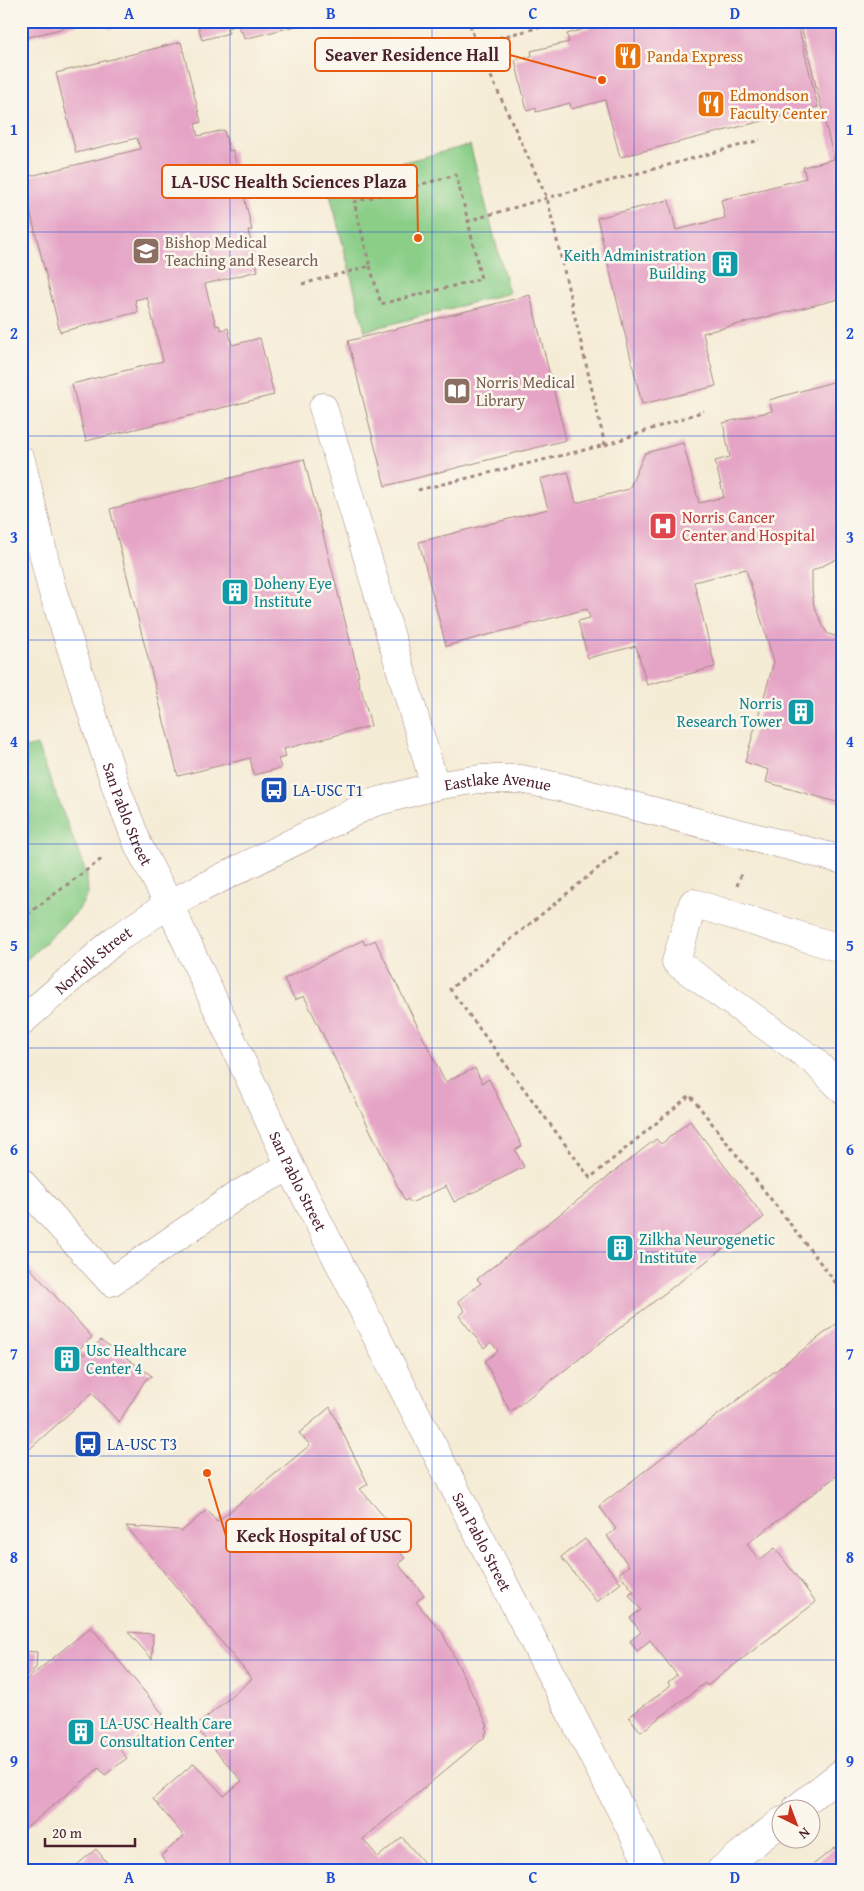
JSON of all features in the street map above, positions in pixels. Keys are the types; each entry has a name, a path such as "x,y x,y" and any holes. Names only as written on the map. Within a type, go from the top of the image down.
{"street":[{"path":"323,408 435,786"},
{"name":"San Pablo Street","path":"21,460 51,586 117,790 139,847 169,904 290,1166 398,1380 652,1870"},
{"name":"Eastlake Avenue","path":"169,904 372,803 435,786 479,779 521,779 564,788 843,860"},
{"path":"842,1089 812,1060 676,962 693,903 843,949"},
{"name":"Norfolk Street","path":"21,1022 115,940 169,904"},
{"path":"21,1182 110,1282 239,1194 290,1166"},
{"path":"810,1798 843,1772"},
{"path":"721,1870 772,1829"}],"path":[{"path":"469,21 476,44 547,198 605,445"},
{"path":"390,65 565,21"},
{"path":"468,221 760,140"},
{"path":"456,175 468,221 481,279 381,304 354,202 456,175"},
{"path":"302,284 370,266"},
{"path":"418,490 605,445 704,411"},
{"path":"618,852 450,989 590,1178 690,1095 843,1292"},
{"path":"21,918 103,858"}],"green space":[{"path":"470,145 509,293 365,331 327,182"},
{"path":"37,745 87,875 88,894 78,911 21,965 21,749"}],"building":[{"path":"21,21 87,21 87,22 21,39"},
{"path":"107,21 137,21 137,22 109,29"},
{"path":"197,21 312,22 244,39 238,25 227,28 229,33 202,40"},
{"path":"612,21 797,21 818,107 620,157 605,100 571,109 570,103 536,112 536,108 527,111 515,60 532,56 531,51 569,42 567,34"},
{"name":"Keith Administration Building","path":"800,21 843,21 843,298 703,333 716,386 642,404 597,218 669,200 676,230 725,218 721,200 806,178 803,167 834,159"},
{"name":"Bishop Medical Teaching and Research","path":"181,42 201,122 195,124 198,136 224,130 229,151 233,150 252,230 248,230 258,271 205,284 216,326 219,325 221,330 228,328 232,345 260,338 274,395 86,441 72,384 163,361 147,297 135,300 138,312 60,332 22,178 140,149 137,138 76,153 56,73"},
{"name":"Norris Medical Library","path":"530,295 566,440 385,486 348,341"},
{"name":"Norris Cancer Center and Hospital","path":"843,379 843,556 812,571 812,590 814,606 824,628 828,634 843,638 843,804 766,782 769,770 745,762 774,662 746,569 694,582 715,667 647,685 636,646 588,658 578,621 590,618 587,609 446,646 419,542 548,509 540,479 568,472 576,503 629,489 645,453 683,443 699,503 724,497 715,461 730,457 723,423 772,411 769,400"},
{"name":"Doheny Eye Institute","path":"304,459 371,726 284,749 286,757 278,759 281,768 254,775 250,758 178,776 110,509"},
{"path":"363,940 365,945 375,940 445,1082 475,1068 482,1083 489,1079 522,1146 515,1150 524,1167 454,1202 446,1186 411,1203 408,1199 405,1201 304,996 295,1000 284,979"},
{"name":"Zilkha Neurogenetic Institute","path":"690,1121 764,1217 510,1412 485,1361 498,1351 491,1342 484,1348 459,1316 465,1311 458,1301 481,1283 477,1279 656,1139 661,1144"},
{"name":"Usc Healthcare Center 4","path":"21,1258 92,1337 79,1349 84,1355 101,1340 152,1376 146,1379 119,1422 92,1393 24,1454 26,1456 21,1461"},
{"path":"843,1319 843,1471 747,1544 759,1560 775,1548 816,1602 707,1686 705,1683 641,1732 629,1717 670,1686 668,1682 677,1675 650,1640 637,1651 630,1641 641,1632 630,1618 641,1610 629,1595 634,1592 619,1573 629,1566 607,1536 616,1529 599,1506"},
{"path":"330,1407 368,1484 360,1489 387,1520 379,1527 405,1558 398,1564 424,1595 416,1602 442,1632 488,1726 485,1727 487,1732 484,1735 485,1737 363,1839 378,1857 402,1837 430,1870 173,1870 161,1856 184,1836 153,1799 194,1763 224,1796 242,1781 195,1727 252,1679 126,1526 179,1530 181,1532 207,1510 217,1522 310,1445 299,1433"},
{"path":"585,1539 621,1583 597,1602 561,1557"},
{"name":"LA-USC Health Care Consultation Center","path":"91,1627 163,1714 120,1750 127,1758 105,1775 99,1768 22,1831 21,1684"},
{"path":"128,1632 153,1634 152,1659"},
{"path":"21,1651 37,1652 36,1668 21,1680"},
{"path":"843,1842 843,1870 806,1870"},
{"path":"96,1849 113,1870 71,1870"}],"place":[{"name":"Panda Express","path":"628,56"},
{"name":"Seaver Residence Hall","path":"602,80"},
{"name":"Edmondson Faculty Center","path":"711,104"},
{"name":"LA-USC Health Sciences Plaza","path":"418,238"},
{"name":"Bishop Medical Teaching and Research","path":"146,251"},
{"name":"Keith Administration Building","path":"725,264"},
{"name":"Norris Medical Library","path":"457,391"},
{"name":"Norris Cancer Center and Hospital","path":"663,526"},
{"name":"Doheny Eye Institute","path":"235,592"},
{"name":"Norris Research Tower","path":"801,712"},
{"name":"LA-USC T1","path":"274,790"},
{"name":"Zilkha Neurogenetic Institute","path":"620,1248"},
{"name":"Usc Healthcare Center 4","path":"67,1359"},
{"name":"LA-USC T3","path":"88,1444"},
{"name":"Keck Hospital of USC","path":"207,1473"},
{"name":"LA-USC Health Care Consultation Center","path":"81,1732"}]}
